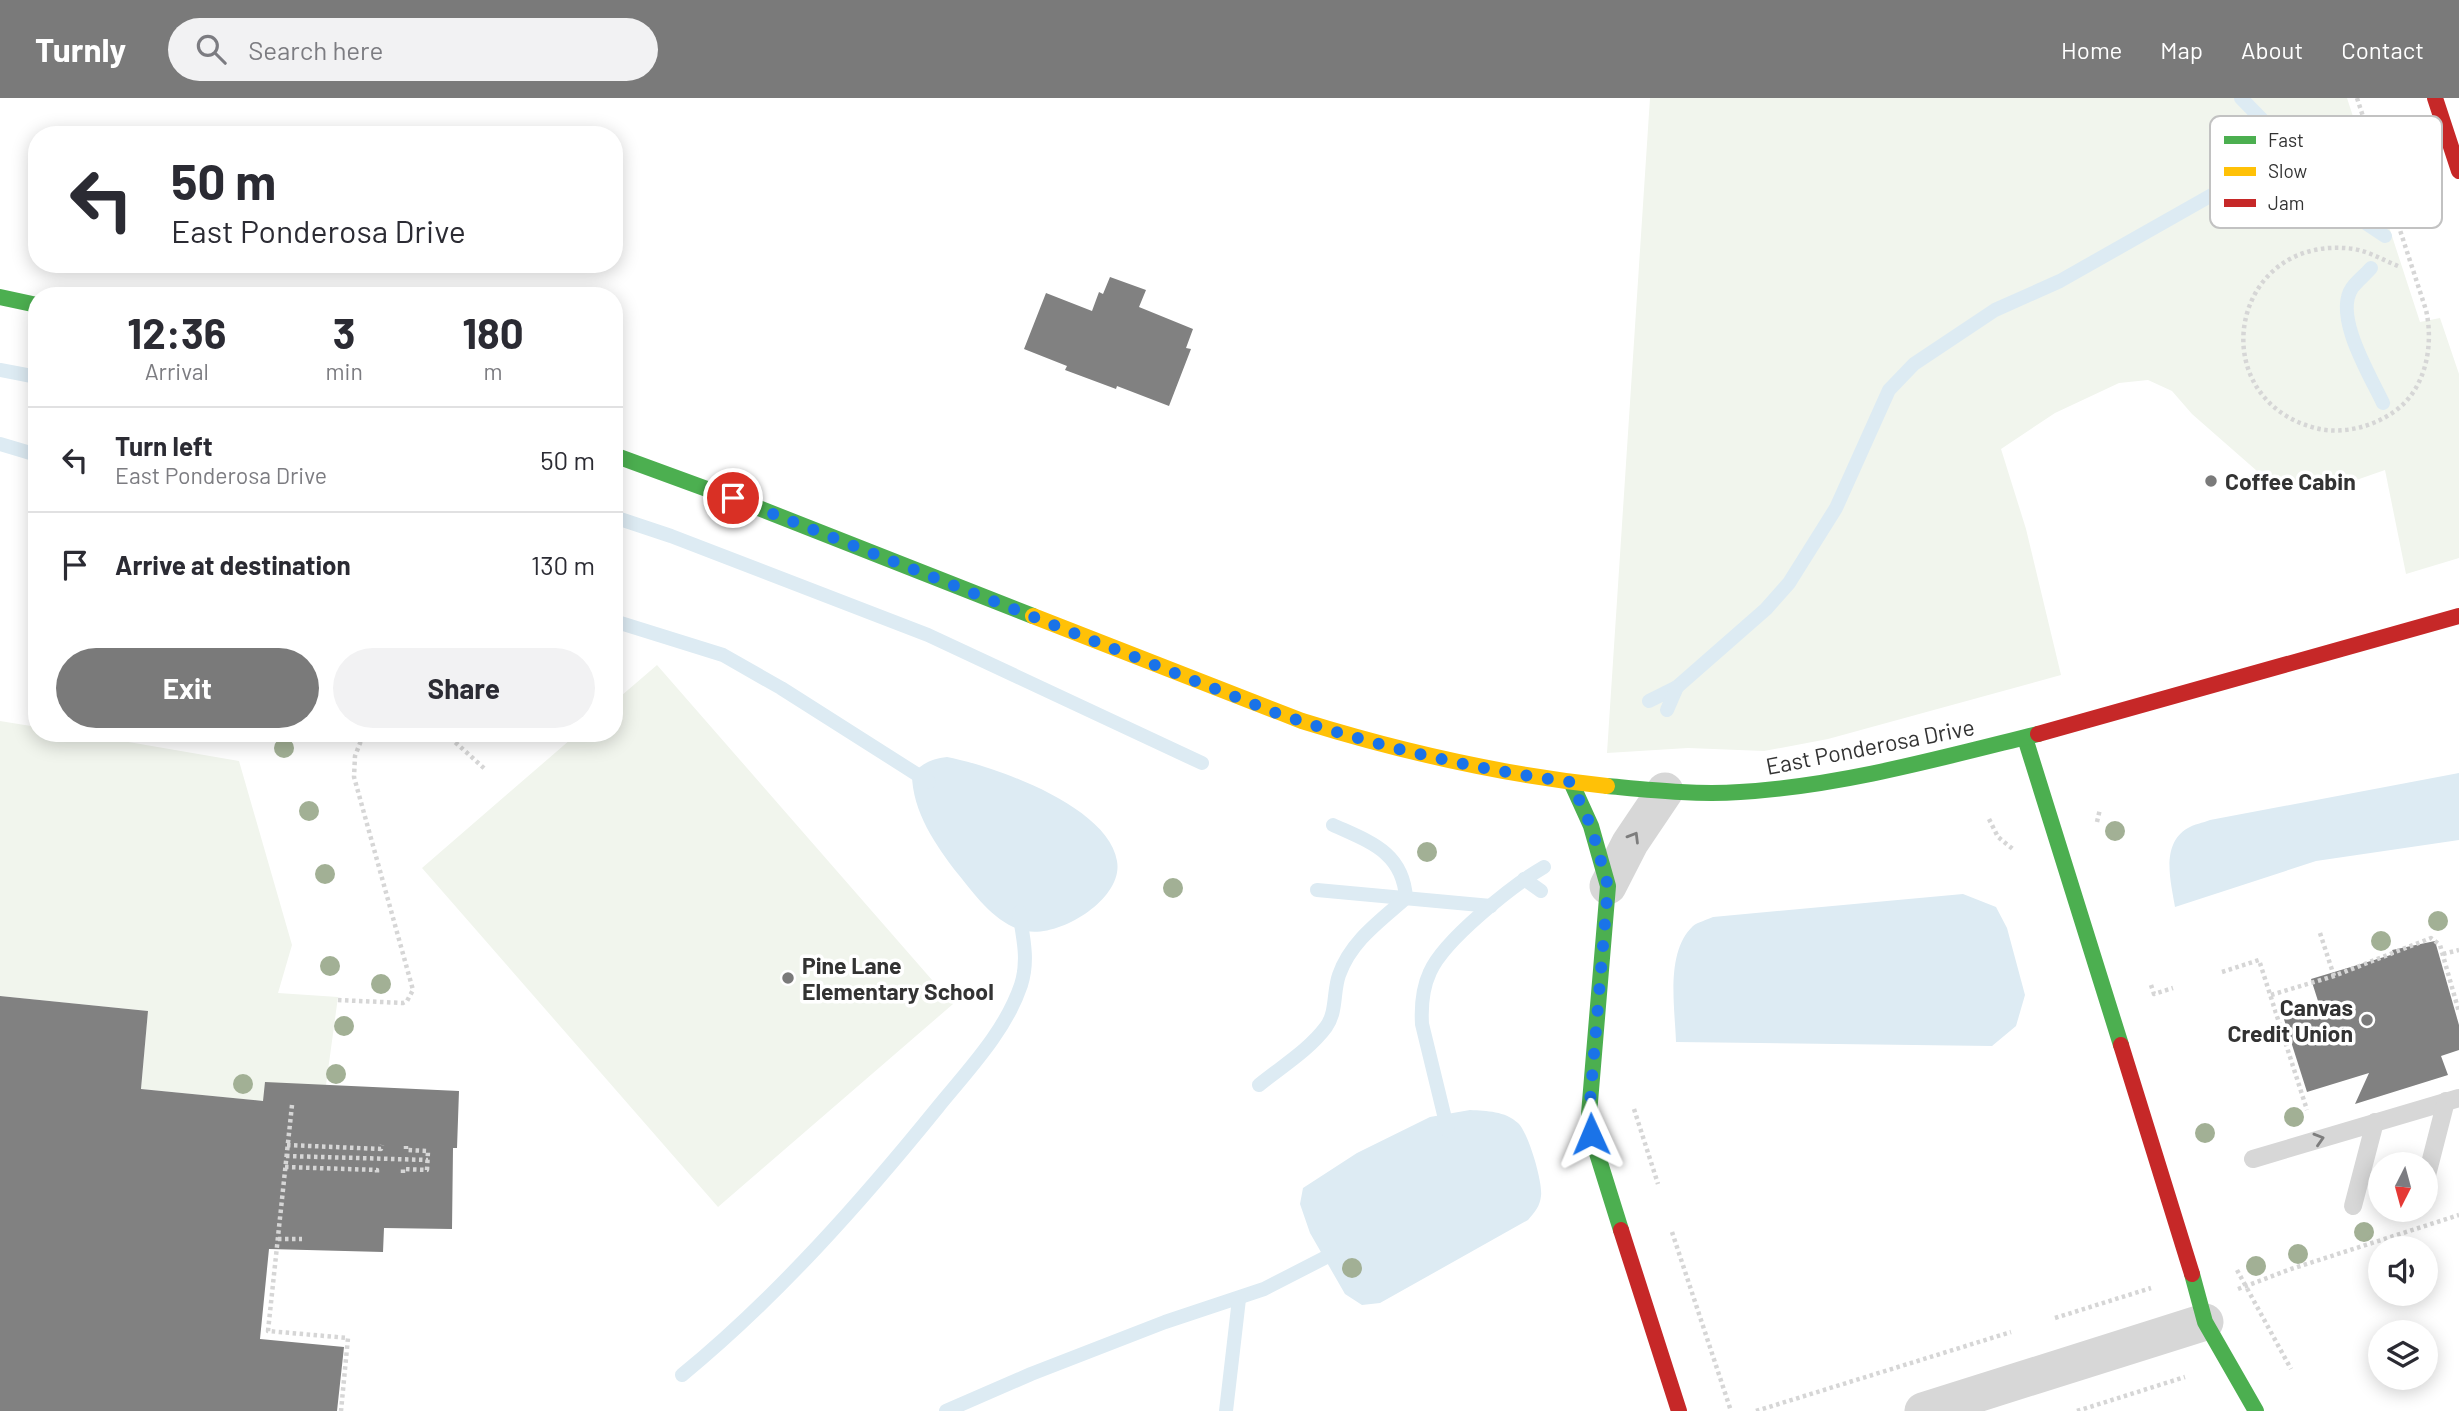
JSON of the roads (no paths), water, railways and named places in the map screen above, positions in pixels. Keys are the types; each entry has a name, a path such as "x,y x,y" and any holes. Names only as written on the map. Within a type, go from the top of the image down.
{"main road":[{"path":"2435,98 2441,116"},
{"path":"2442,119 2459,171"},
{"path":"0,297 28,303"},
{"name":"East Ponderosa Drive","path":"623,458 756,507 1276,713 1353,737 1449,761 1571,782 1665,791 1741,792 1817,784 2025,738 2459,616"},
{"path":"2025,738 2184,1245 2205,1322 2256,1411"},
{"path":"1571,782 1591,826 1608,886 1589,1114 1591,1134 1679,1411"}],"street":[{"path":"1608,886 1630,843 1665,791"},
{"path":"1923,1411 2205,1322"}],"lane":[{"path":"2253,1159 2453,1099"},
{"path":"2435,1152 2453,1099"},
{"path":"2353,1206 2375,1122"}],"waterway":[{"path":"2241,98 2259,116"},
{"path":"1649,701 1677,687 1766,609 1789,583 1836,508 1889,390 1914,364 1995,310 2060,281 2210,196"},
{"path":"2373,228 2385,236"},
{"path":"2371,268 2352,288 2347,300 2347,314 2356,346 2383,403"},
{"path":"0,370 28,375"},
{"path":"0,444 28,452"},
{"path":"623,520 928,635 1202,763"},
{"path":"623,624 723,655 781,688 929,782"},
{"path":"1667,710 1677,687"},
{"path":"1259,1085 1303,1051 1326,1027 1332,1015 1337,982 1344,963 1367,932 1406,898 1404,882 1391,859 1372,843 1333,825"},
{"path":"1448,1131 1422,1024 1427,978 1438,959 1464,929 1515,886 1544,867"},
{"path":"1524,879 1541,891"},
{"path":"1317,890 1491,906"},
{"path":"682,1375 751,1314 817,1247 879,1178 996,1034 1014,1002 1025,967 1019,912"},
{"path":"946,1411 1031,1374 1165,1322 1264,1289 1340,1250"},
{"path":"1226,1411 1239,1299"}],"place":[{"name":"Coffee Cabin","path":"2211,481"},
{"name":"Pine Lane Elementary School","path":"788,978"},
{"name":"Canvas Credit Union","path":"2367,1020"}]}
